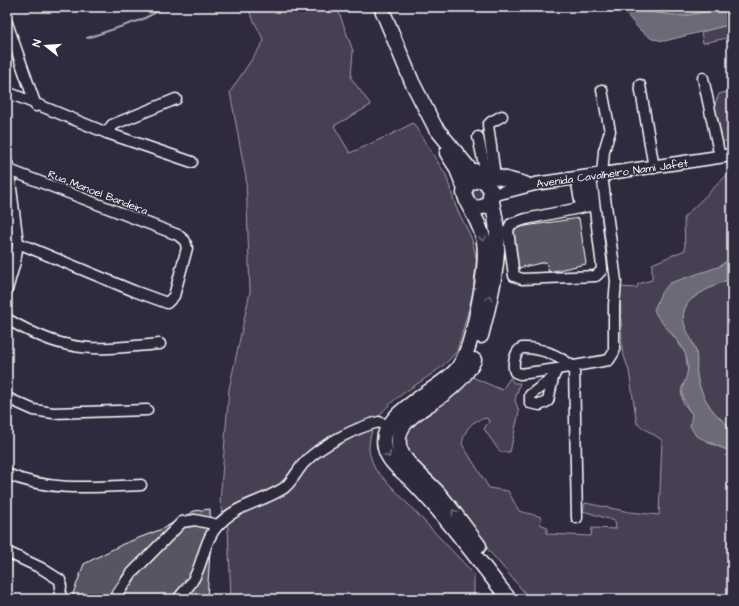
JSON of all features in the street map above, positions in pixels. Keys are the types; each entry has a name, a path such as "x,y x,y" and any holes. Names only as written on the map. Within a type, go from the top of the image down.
{"highway":[{"path":"373,7 419,112 432,135 456,167 464,189 464,196 482,232 484,255 483,272 469,346 464,360 458,369 446,379 400,413 387,427 383,440 389,457 434,504 509,599"},
{"path":"381,7 426,112 441,136 471,171 489,185 497,232 495,268 474,360 464,377 404,422 400,430 399,447 413,467 452,510 520,599"},
{"path":"464,189 471,182 489,185 530,184"},
{"path":"468,204 476,208 481,208 489,203 489,185"}],"main road":[{"name":"Avenida Cavalheiro Nami Jafet","path":"530,184 654,168 726,156"}],"street":[{"path":"7,23 36,106"},
{"path":"703,78 726,156"},
{"path":"640,85 654,168"},
{"path":"587,206 526,219 511,224 508,230 514,276 522,279 596,276 599,274 602,267 587,206 588,177 604,151 610,131 602,90"},
{"path":"7,92 36,106 107,133 192,162"},
{"path":"107,133 116,123 176,99"},
{"path":"489,185 488,125 502,116"},
{"path":"478,137 489,185"},
{"path":"7,290 15,262 18,243 8,166"},
{"name":"Rua Manoel Bandeira","path":"8,166 178,235 185,241 187,248 174,296 170,302 165,303 18,243"},
{"path":"587,206 588,177"},
{"path":"574,367 546,351 522,348 518,352 514,369 515,372 520,374 555,374 574,367 609,360 614,352 614,305 616,281 588,177"},
{"path":"7,319 30,332 68,345 88,348 160,344"},
{"path":"574,367 577,518"},
{"path":"7,398 34,410 53,413 147,410"},
{"path":"178,599 190,586 197,572 208,538 218,525 240,507 271,496 286,486 305,462 327,446 366,425 380,422 387,427"},
{"path":"7,474 39,484 65,486 141,484"},
{"path":"114,599 132,574 182,522 195,520 218,525"},
{"path":"7,552 42,568 60,580 62,587 60,599"}],"shaded area":[{"path":"247,7 337,7 353,51 351,78 371,105 334,126 350,153 413,123 446,175 456,207 471,237 479,272 457,351 446,363 390,404 380,416 372,430 369,448 370,456 375,469 474,574 474,599 231,599 228,528 220,501 229,389 250,292 246,178 230,92 264,41"},
{"path":"620,7 646,7 656,13 684,16 732,7 732,24 665,41 652,39 639,29"},
{"path":"646,7 725,7 695,14 675,15 655,12"},
{"path":"732,24 732,37 703,43 701,32"},
{"path":"732,86 732,142 722,141 718,135 714,107 719,94 730,91"},
{"path":"732,170 732,258 656,314 678,342 686,355 688,374 681,390 683,403 692,414 709,443 732,452 732,599 530,599 490,552 446,493 409,453 404,446 405,428 470,376 502,390 510,378 514,383 520,383 515,400 519,412 510,452 500,452 484,429 489,421 487,418 481,419 470,426 465,434 462,444 489,488 508,491 519,511 542,517 540,524 547,527 547,534 591,536 592,528 616,529 615,521 583,511 585,503 630,512 659,515 662,440 637,424 629,371 622,350 620,287 637,288 638,284 652,280 652,264 685,250 684,217"},
{"path":"476,184 484,190 484,203 476,200 473,190"},
{"path":"732,258 732,277 694,297 686,306 683,318 686,330 696,352 697,377 703,395 715,413 732,428 732,452 696,436 690,426 692,414 683,397 688,365 686,356 676,338 661,322 654,310 661,293 670,283 718,267"},
{"path":"732,277 732,428 715,413 706,401 697,377 696,352 686,330 683,318 686,306 694,297"}],"building":[{"path":"579,218 586,264 549,272 546,262 518,268 512,228"},
{"path":"210,509 211,536 207,599 71,599 84,564 123,544 162,529 194,511"}],"waterway":[{"path":"87,38 141,20 166,7"}]}
